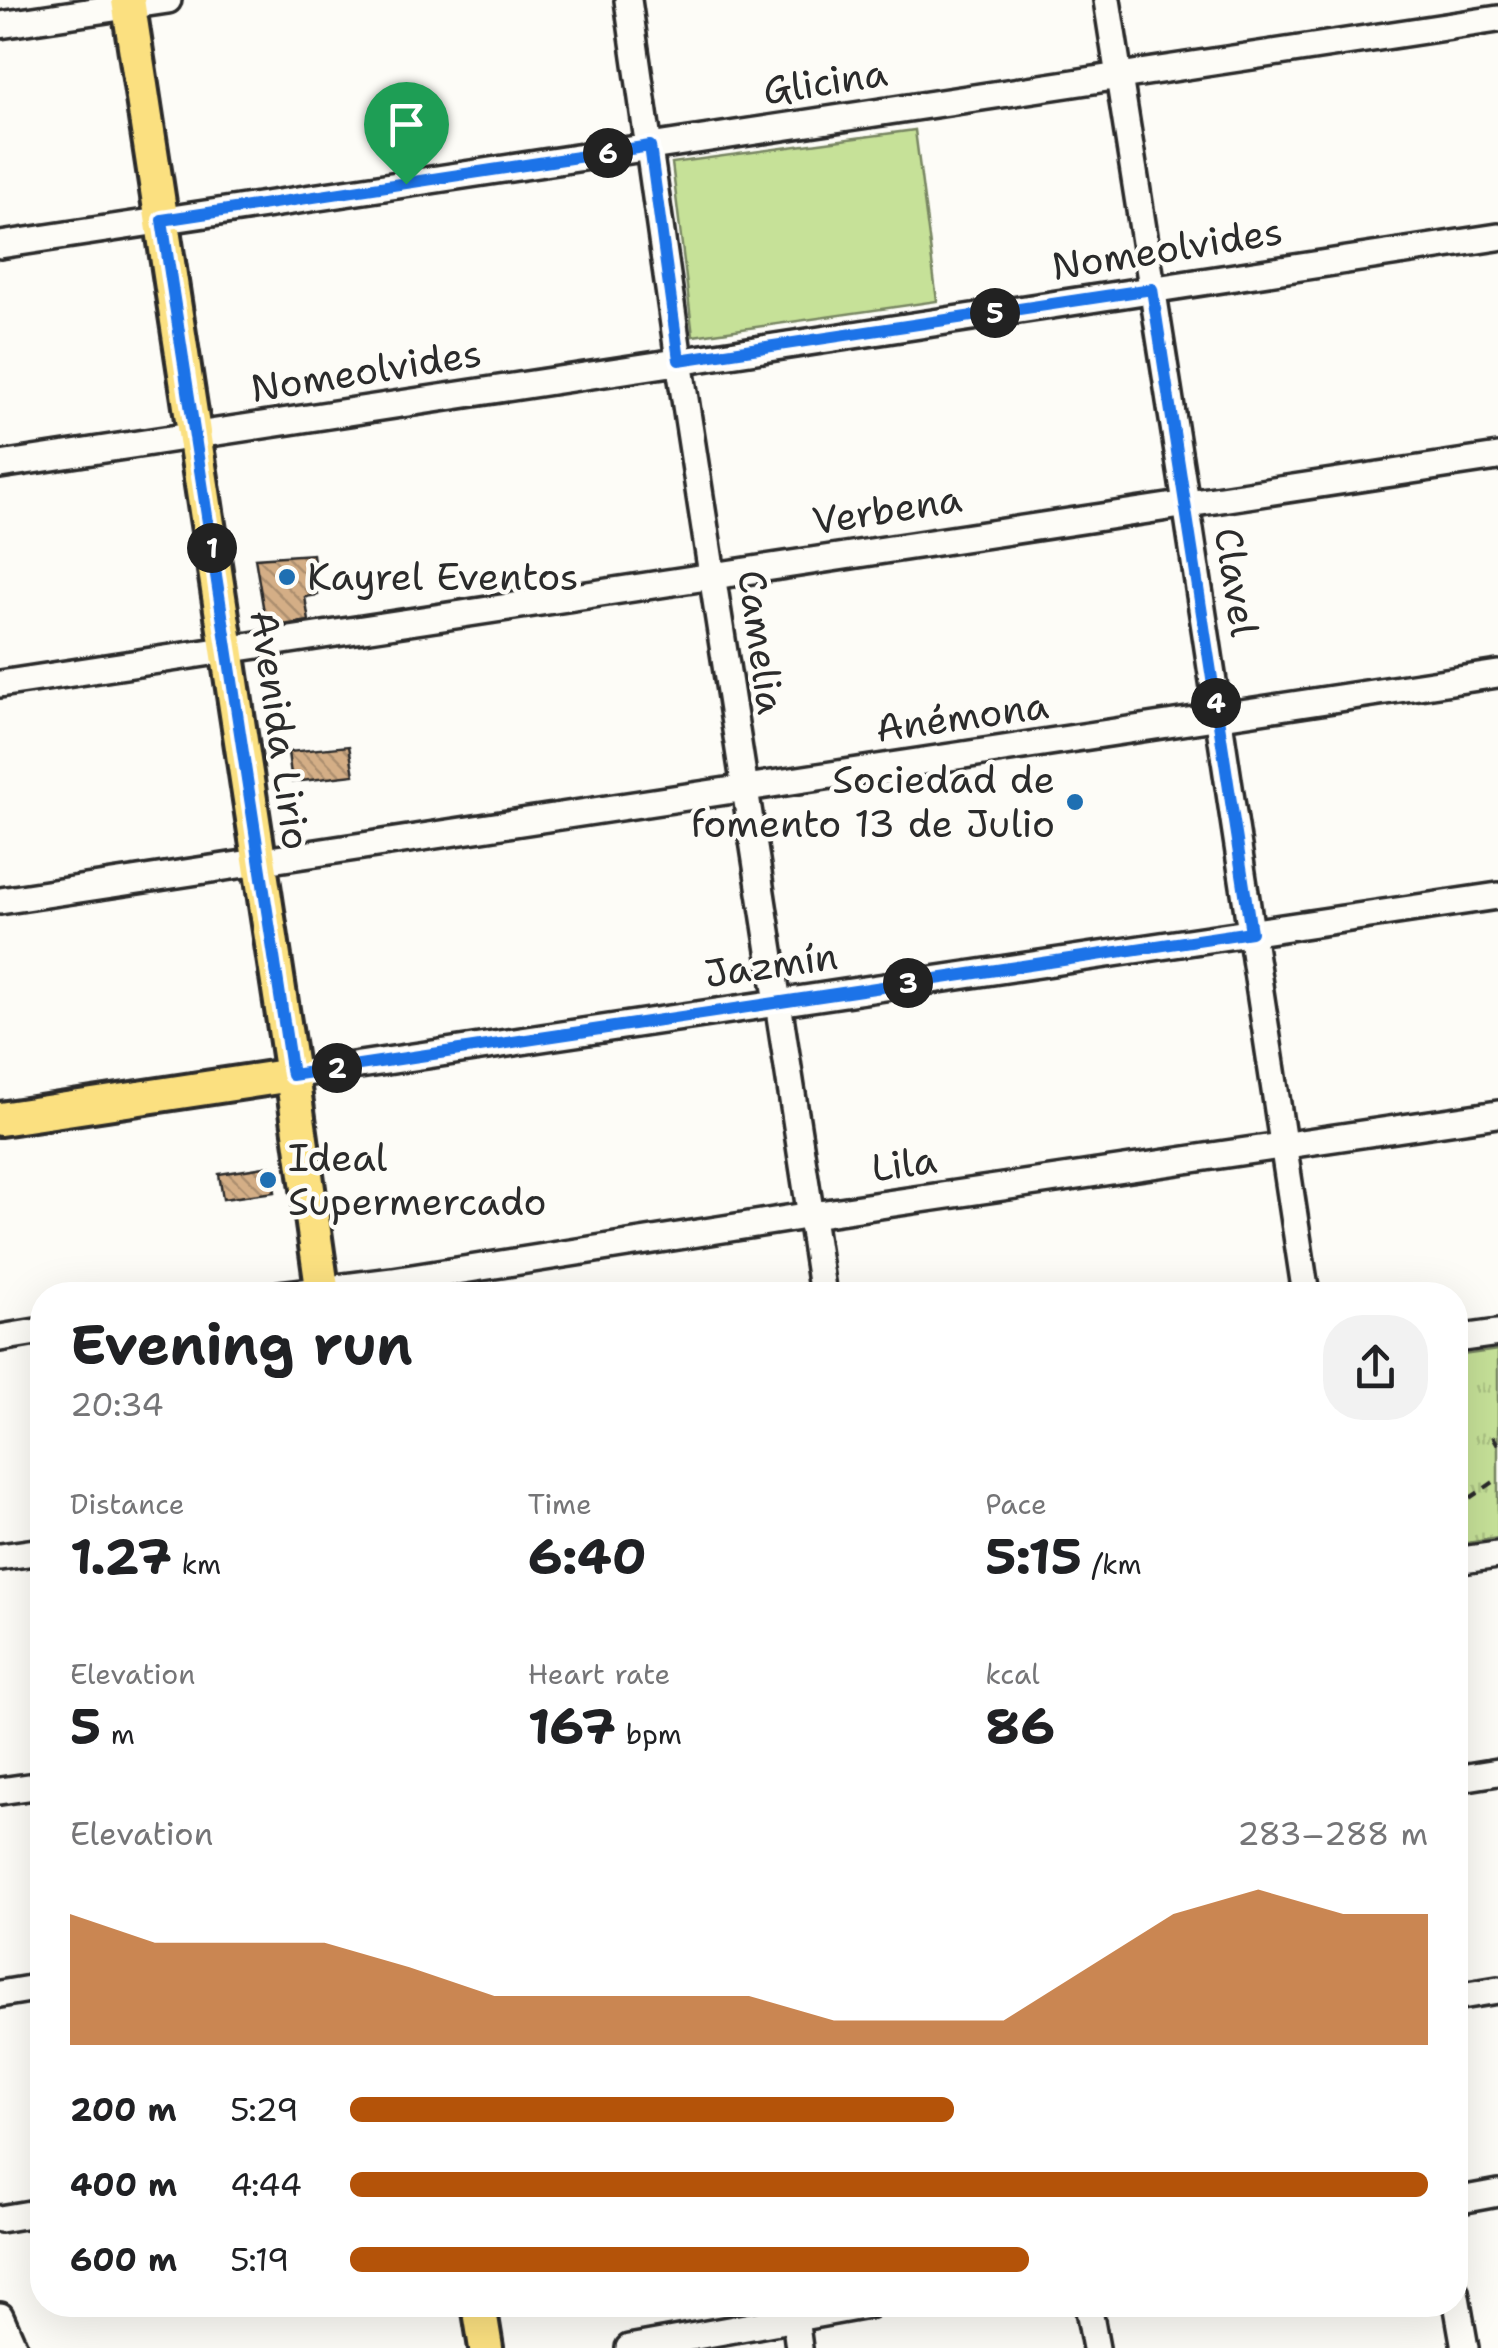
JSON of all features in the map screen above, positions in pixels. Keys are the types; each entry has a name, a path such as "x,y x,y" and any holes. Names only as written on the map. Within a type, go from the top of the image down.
{"main road":[{"name":"Avenida Lirio","path":"128,3 321,1282"},
{"path":"0,1119 292,1075"},
{"path":"481,2317 486,2348"}],"street":[{"path":"0,25 168,0"},
{"name":"Camelia","path":"628,0 679,360 821,1282"},
{"name":"Clavel","path":"1106,0 1304,1282"},
{"name":"Glicina","path":"0,244 1498,18"},
{"name":"Nomeolvides","path":"0,465 1498,238"},
{"name":"Verbena","path":"0,684 1498,457"},
{"name":"Anémona","path":"0,900 1498,674"},
{"name":"Jazmín","path":"292,1075 1498,896"},
{"name":"Lila","path":"387,1282 1498,1114"},
{"path":"1468,1337 1498,1333"},
{"path":"0,1338 30,1334"},
{"path":"0,1557 30,1552"},
{"path":"1468,1559 1498,1555"},
{"path":"1468,1777 1498,1772"},
{"path":"0,1791 30,1787"},
{"path":"0,1994 30,1990"},
{"path":"1468,1995 1498,1990"},
{"path":"1468,2199 1498,2193"},
{"path":"0,2219 30,2214"},
{"path":"0,2316 14,2348"},
{"path":"629,2348 801,2317"},
{"path":"1090,2317 1096,2348"},
{"path":"1460,2317 1465,2348"},
{"path":"795,2318 799,2348"}],"path":[{"path":"1493,1436 1498,1445"},
{"path":"1468,1500 1498,1480"}],"green space":[{"path":"915,130 937,301 693,336 672,163"},
{"path":"1498,1350 1498,1538 1468,1543 1468,1354"}],"building":[{"name":"Kayrel Eventos","path":"313,554 318,595 305,597 309,621 276,626 265,618 255,558"},
{"path":"349,746 354,775 292,782 288,752"},
{"path":"271,1166 275,1192 223,1199 219,1174"}],"place":[{"name":"Kayrel Eventos","path":"287,577"},
{"name":"Sociedad de fomento 13 de Julio","path":"1075,802"},
{"name":"Ideal Supermercado","path":"268,1180"}],"route":[{"path":"650,146 679,360 1152,289 1251,932 292,1075 162,220 406,184 650,146"}]}
